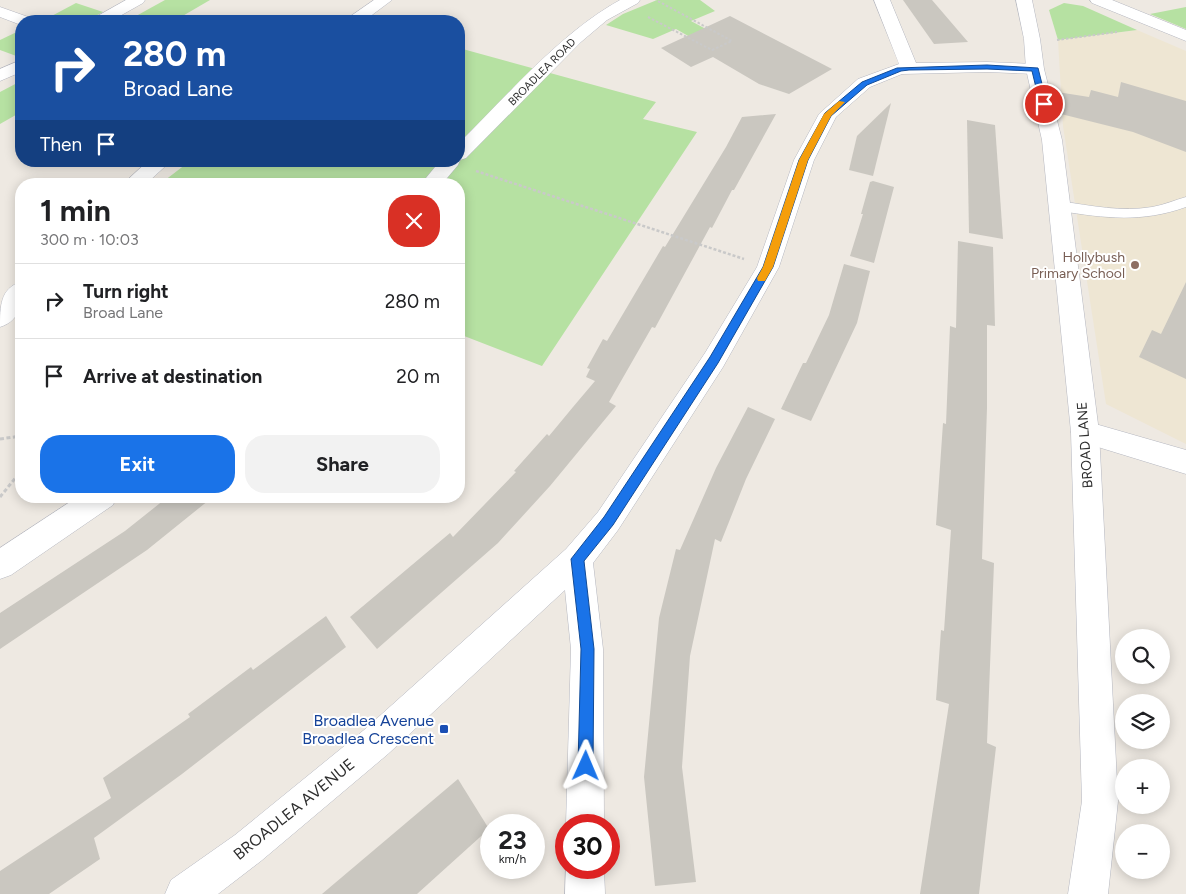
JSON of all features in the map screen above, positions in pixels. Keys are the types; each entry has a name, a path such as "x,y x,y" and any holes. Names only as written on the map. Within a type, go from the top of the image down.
{"street":[{"path":"111,15 138,0"},
{"path":"363,15 384,0"},
{"path":"882,0 909,68"},
{"name":"BROAD LANE","path":"1024,0 1032,39 1035,69 1052,140 1085,432 1100,801 1088,894"},
{"path":"1098,0 1186,36"},
{"name":"BROADLEA ROAD","path":"465,147 575,38 601,17 628,2"},
{"path":"0,12 15,17"},
{"path":"0,76 15,67"},
{"name":"BROADLEA AVENUE","path":"185,894 248,848 376,742 577,559 608,521 714,360 768,267 804,160 828,114 864,83 899,69 987,67 1035,69"},
{"path":"140,178 154,167"},
{"name":"BROADLEA ROAD","path":"436,178 446,167"},
{"path":"0,318 15,298"},
{"path":"1085,432 1186,462"},
{"path":"0,565 93,503"},
{"path":"577,559 587,649 585,814"},
{"path":"585,879 585,894"}],"lane":[{"path":"1060,206 1126,215 1168,210 1186,202"}],"path":[{"path":"628,2 712,50 732,41 656,0"},
{"path":"1032,39 1058,40 1163,26"},
{"path":"465,163 768,267"},
{"path":"0,439 15,437"},
{"path":"0,497 15,479"}],"shaded area":[{"name":"Hollybush Primary School","path":"1137,30 1186,51 1186,444 1106,404 1063,126 1058,40"}],"green space":[{"path":"165,0 210,0 184,15 138,15"},
{"path":"657,0 700,0 715,11 691,21 728,41 711,49 676,29 653,39 606,25 623,14"},
{"path":"76,3 103,12 97,15 54,15"},
{"path":"1064,3 1083,6 1137,30 1058,40 1049,10"},
{"path":"1186,7 1186,29 1150,14"},
{"path":"15,33 15,56 0,50 0,40"},
{"path":"465,50 656,102 643,119 697,132 542,366 465,336 465,178 168,178 182,167 465,167"},
{"path":"15,84 15,115 0,124 0,92"}],"building":[{"path":"903,0 932,0 968,42 934,44"},
{"path":"730,16 832,69 789,94 759,84 713,57 691,67 661,48"},
{"path":"1121,82 1186,101 1186,152 1133,132 1057,113 1051,91 1089,97 1091,90 1118,97"},
{"path":"891,103 873,176 849,170 857,136"},
{"path":"776,114 712,228 710,227 655,328 652,327 609,402 616,406 550,486 498,543 377,649 350,617 450,533 453,537 516,472 514,471 547,434 549,436 595,381 586,377 590,369 587,368 603,339 607,341 663,246 665,247 726,147 742,117"},
{"path":"967,120 995,125 1003,239 969,233"},
{"path":"873,181 894,187 874,263 850,256 863,214 861,214 870,182"},
{"path":"958,241 993,247 995,326 987,325 987,408 982,559 994,563 987,743 996,747 979,894 920,894 949,704 936,700 941,630 944,631 951,530 936,525 943,423 946,424 950,326 956,328"},
{"path":"844,264 870,271 857,323 811,421 781,409 829,315"},
{"path":"1186,282 1186,379 1139,357 1152,330 1161,334"},
{"path":"748,407 775,419 746,479 721,542 715,539 690,656 682,767 696,882 655,886 644,777 659,618 676,549 680,550 716,468"},
{"path":"160,503 205,503 147,550 0,649 0,613 125,531"},
{"path":"326,616 346,647 182,774 94,838 100,859 49,894 0,894 0,871 111,798 103,778 190,717 188,714 251,667 253,670"},
{"path":"458,779 480,814 480,837 417,894 322,894"}],"slow traffic":[{"path":"761,278 768,267 804,160 828,114 842,102"}],"place":[{"name":"Hollybush Primary School","path":"1135,265"},
{"name":"Broadlea Avenue Broadlea Crescent","path":"444,729"}],"route":[{"path":"586,766 587,649 577,559 608,521 714,360 768,267 804,160 828,114 864,83 899,69 909,68 987,67 1035,69 1044,104"}]}
